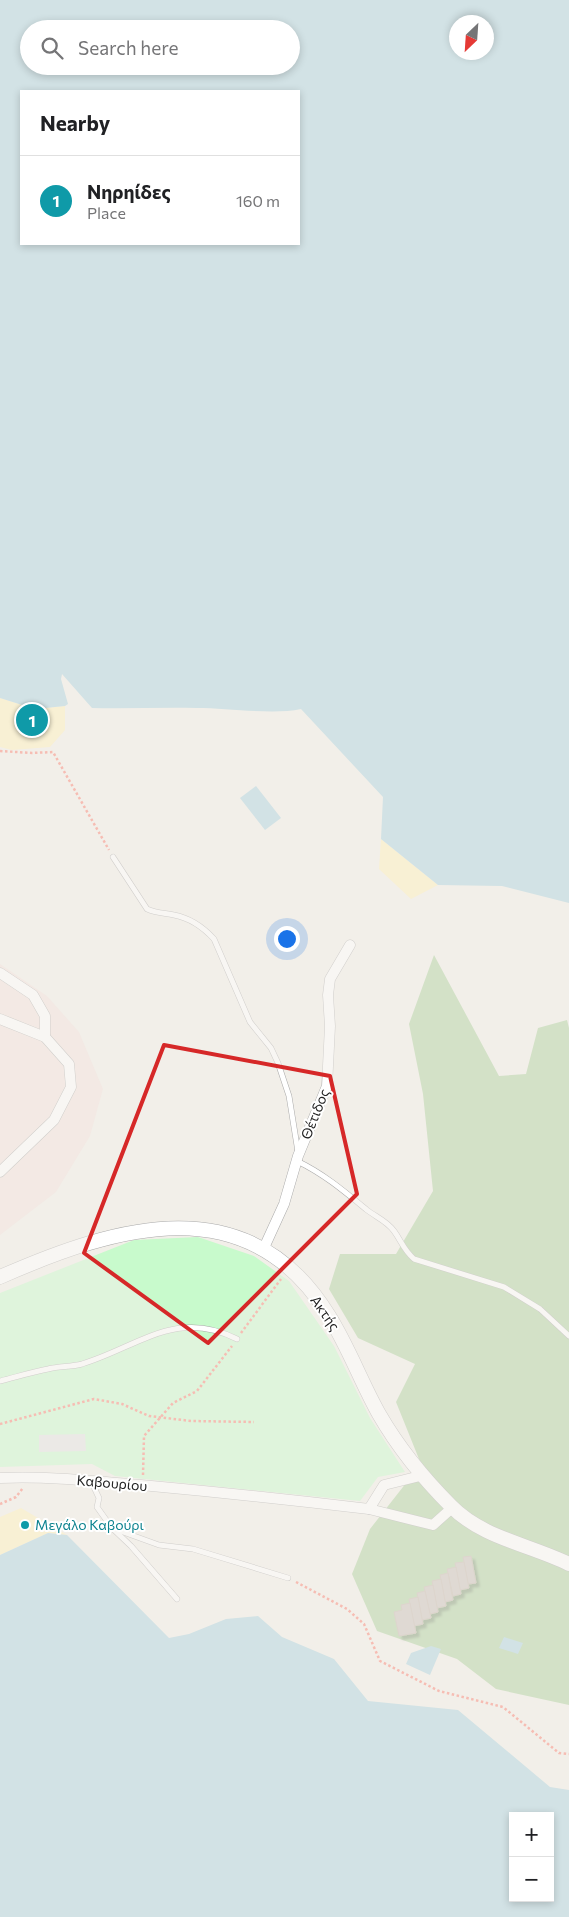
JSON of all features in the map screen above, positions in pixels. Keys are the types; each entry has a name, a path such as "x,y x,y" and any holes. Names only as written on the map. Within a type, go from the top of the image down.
{"street":[{"name":"Θέτιδος","path":"263,1250 284,1204 298,1158 327,1086 330,1026 328,995 330,979 350,945"},
{"path":"0,973 33,994 45,1016 45,1037"},
{"path":"0,1019 45,1037 68,1064 71,1087 54,1120 0,1172"},
{"name":"Ακτής","path":"0,1277 99,1240 130,1231 162,1227 191,1228 232,1234 263,1250 289,1268 328,1314 379,1414 424,1475 452,1508 471,1522 492,1533 549,1554 569,1564"},
{"path":"369,1509 384,1485 424,1475"},
{"name":"Καβουρίου","path":"0,1478 27,1477 91,1481 224,1492 369,1509 433,1525 452,1508"}],"lane":[{"path":"113,858 147,909 154,913 174,915 189,920 204,928 214,939 250,1022 271,1048 278,1063 289,1096 298,1158 335,1182 368,1211 382,1219 394,1231 403,1249 414,1260 485,1280 512,1291 540,1309 569,1336"},
{"path":"0,1381 48,1368 81,1364 159,1332 193,1326 219,1330 237,1339"},
{"path":"91,1481 99,1498 97,1508 112,1528 131,1546 177,1599"},
{"path":"112,1528 159,1545 194,1549 288,1578"}],"path":[{"path":"0,751 53,752 113,858"},
{"path":"143,1485 144,1436 173,1403 197,1391 289,1268"},
{"path":"0,1424 94,1399 122,1404 149,1416 191,1421 254,1422"},
{"path":"0,1504 16,1497 23,1489 27,1477"},
{"path":"288,1578 347,1609 364,1624 380,1661 439,1691 503,1707 559,1753 569,1754"}],"highlighted area":[{"path":"164,1045 330,1076 357,1194 208,1343 84,1253"}],"shaded area":[{"path":"0,964 47,996 79,1032 103,1089 90,1136 56,1192 0,1235"},
{"path":"85,1434 86,1451 39,1452 39,1435"}],"green space":[{"path":"434,955 499,1076 526,1074 538,1028 567,1020 569,1028 569,1705 496,1689 457,1659 377,1631 352,1574 370,1529 421,1464 396,1402 415,1364 358,1338 329,1289 340,1254 396,1254 433,1191 423,1094 409,1024"},
{"path":"198,1237 254,1256 289,1281 334,1346 370,1418 405,1472 378,1477 360,1501 115,1476 92,1464 0,1467 0,1293 134,1240"}],"sand":[{"path":"0,698 35,709 65,706 65,730 50,747 12,750 0,747"},
{"path":"381,839 438,885 411,899 379,869"},
{"name":"Μεγάλο Καβούρι","path":"21,1508 67,1535 48,1533 0,1555 0,1517"}],"water":[{"path":"0,0 569,0 569,903 502,886 438,885 381,839 383,797 301,709 264,711 197,708 92,708 62,674 61,679 68,704 65,706 35,709 0,698"},
{"path":"256,786 281,818 265,830 240,798"},
{"path":"48,1533 67,1535 169,1638 189,1634 226,1619 258,1616 282,1637 334,1659 368,1701 458,1710 550,1787 569,1790 569,1917 0,1917 0,1555"},
{"path":"504,1637 523,1643 518,1654 499,1648"},
{"path":"431,1646 441,1649 430,1675 406,1664 411,1653"}],"building":[{"path":"471,1556 476,1583 468,1584 463,1557"},
{"path":"464,1562 469,1588 460,1590 455,1563"},
{"path":"456,1567 461,1594 453,1596 447,1569"},
{"path":"448,1573 453,1600 445,1602 440,1575"},
{"path":"441,1579 446,1606 437,1608 432,1581"},
{"path":"433,1585 438,1612 430,1614 424,1587"},
{"path":"425,1591 431,1618 422,1620 417,1593"},
{"path":"418,1597 423,1624 414,1626 409,1599"},
{"path":"410,1603 416,1633 399,1636 394,1612 402,1610 401,1605"}],"place":[{"name":"Νηρηίδες","path":"32,720"},
{"name":"Μεγάλο Καβούρι","path":"25,1525"}]}
